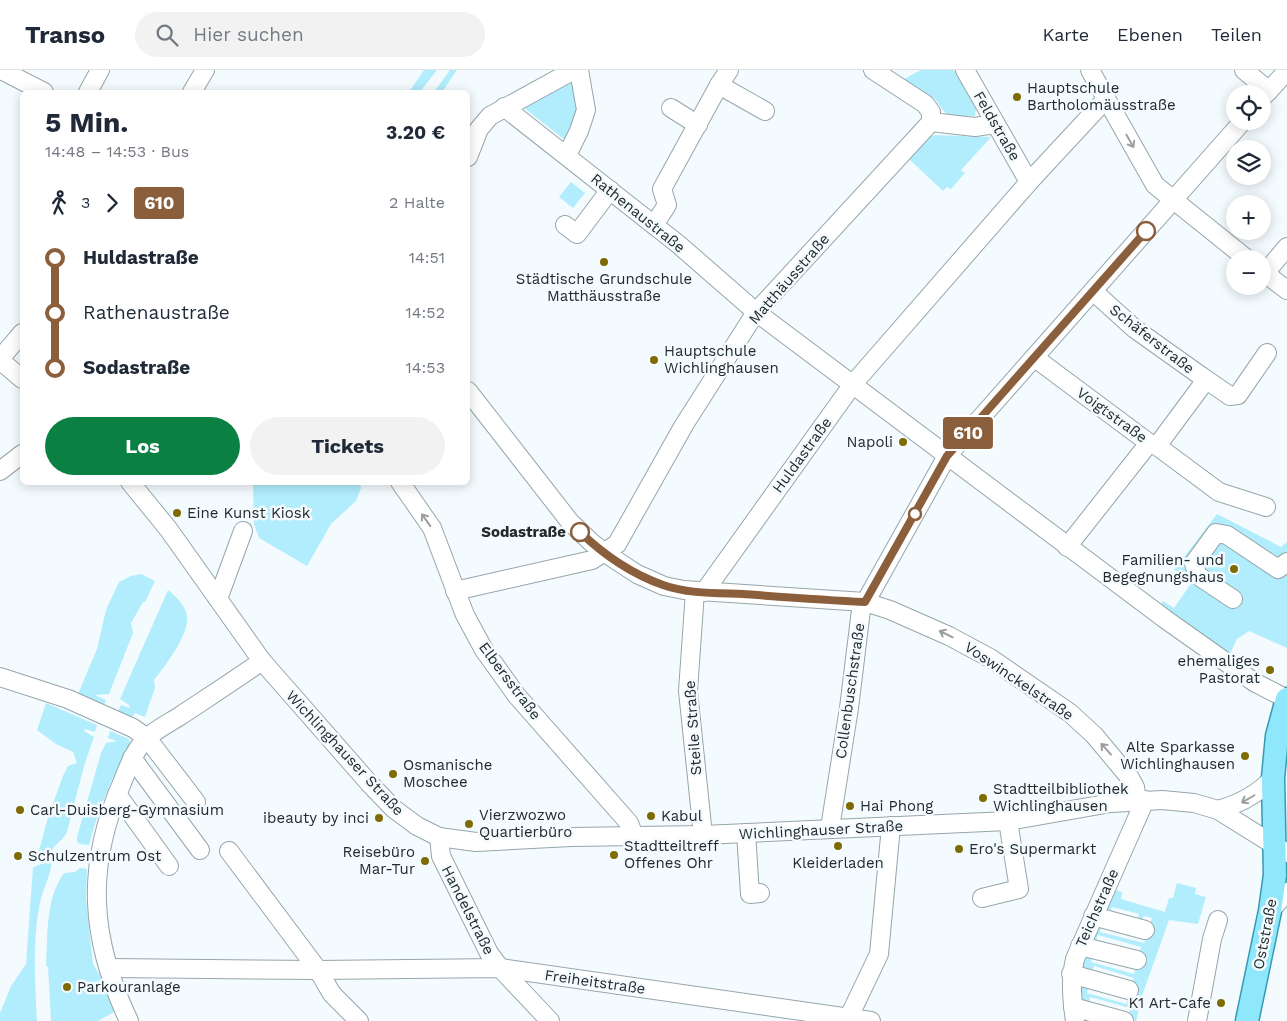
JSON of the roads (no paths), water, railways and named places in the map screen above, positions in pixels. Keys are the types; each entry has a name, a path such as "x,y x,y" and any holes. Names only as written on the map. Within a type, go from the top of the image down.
{"main road":[{"name":"Oststraße","path":"1247,1021 1281,849 1273,778 1277,736 1287,702"}],"street":[{"path":"1,70 40,90"},
{"path":"89,90 100,70"},
{"path":"194,90 205,70"},
{"path":"470,152 479,130 490,116 574,70"},
{"path":"567,156 579,131 586,110 578,70"},
{"path":"654,226 667,205 662,188 729,70"},
{"path":"873,70 925,104 931,112 931,122 976,127 995,124"},
{"name":"Feldstraße","path":"965,70 1028,182"},
{"path":"1090,70 1155,185 1236,250"},
{"path":"1244,70 1257,85"},
{"path":"1271,89 1287,71"},
{"path":"719,85 766,111"},
{"name":"Huldastraße","path":"699,591 853,384 1028,182 1106,99"},
{"name":"Rathenaustraße","path":"504,107 610,190 756,312 1067,547 1254,682 1287,702"},
{"path":"671,108 698,125"},
{"name":"Matthäusstraße","path":"605,553 617,544 684,425 756,312 931,122"},
{"name":"Collenbuschstraße","path":"830,828 849,708 861,610 947,456 1094,292 1234,130"},
{"path":"565,225 577,234 610,190"},
{"path":"1271,265 1287,248"},
{"path":"1271,277 1287,290"},
{"name":"Schäferstraße","path":"1094,292 1135,329 1200,376 1203,384 1182,413"},
{"path":"20,335 0,360 20,377"},
{"path":"1200,376 1230,396 1238,395 1267,353"},
{"name":"Voigtstraße","path":"1035,358 1153,444 1182,413"},
{"name":"Voswinckelstraße","path":"470,394 570,522 605,553 637,574 664,586 699,591 865,602 890,610 949,636 990,658 1070,713 1094,735 1130,778 1141,800"},
{"path":"1067,547 1153,444 1219,492 1266,507"},
{"path":"0,471 20,456"},
{"name":"Wichlinghauser Straße","path":"132,485 169,530 262,661 382,797 417,826 439,837 476,842 703,835 1008,821 1111,803 1162,800 1194,803 1218,810 1281,849"},
{"name":"Elbersstraße","path":"402,485 432,528 465,615 484,650 502,677 629,823 634,836"},
{"path":"218,600 244,532"},
{"path":"1233,599 1196,575 1194,563 1216,533 1227,535 1278,568 1287,562"},
{"path":"455,590 592,560 605,553"},
{"name":"Steile Straße","path":"699,591 688,691 703,835"},
{"path":"129,1021 115,992 100,939 96,897 98,861 117,794 132,758 147,738 262,661"},
{"path":"0,677 46,691 93,709 133,728 147,738 196,802"},
{"path":"132,758 200,850"},
{"path":"1218,810 1246,801 1262,790 1273,778"},
{"path":"117,794 168,866"},
{"name":"Teichstraße","path":"1074,1014 1071,974 1075,959 1141,800"},
{"path":"982,898 1020,889 1008,821"},
{"path":"849,1020 879,954 891,826"},
{"path":"746,833 750,894 760,893"},
{"name":"Handelstraße","path":"439,837 441,856 447,870 489,953 500,968 550,1021"},
{"path":"229,851 318,970 332,994 358,1021"},
{"path":"1270,911 1287,892"},
{"path":"1093,916 1145,930"},
{"path":"1197,1021 1212,939 1218,920"},
{"path":"1080,946 1137,960"},
{"name":"Freiheitstraße","path":"109,968 318,970 500,968 849,1020 871,1021"},
{"path":"1071,974 1129,990"},
{"path":"1074,1014 1124,1021"}],"place":[{"name":"Hauptschule Bartholomäusstraße","path":"1017,97"},
{"name":"Städtische Grundschule Matthäusstraße","path":"604,262"},
{"name":"Hauptschule Wichlinghausen","path":"654,360"},
{"name":"Napoli","path":"903,442"},
{"name":"Eine Kunst Kiosk","path":"177,513"},
{"name":"Sodastraße","path":"580,532"},
{"name":"Familien- und Begegnungshaus","path":"1234,569"},
{"name":"ehemaliges Pastorat","path":"1270,670"},
{"name":"Alte Sparkasse Wichlinghausen","path":"1245,756"},
{"name":"Osmanische Moschee","path":"393,774"},
{"name":"Stadtteilbibliothek Wichlinghausen","path":"983,798"},
{"name":"Hai Phong","path":"850,806"},
{"name":"Carl-Duisberg-Gymnasium","path":"20,810"},
{"name":"Kabul","path":"651,816"},
{"name":"ibeauty by inci","path":"379,818"},
{"name":"Vierzwozwo Quartierbüro","path":"469,824"},
{"name":"Kleiderladen","path":"838,846"},
{"name":"Ero's Supermarkt","path":"959,849"},
{"name":"Stadtteiltreff Offenes Ohr","path":"614,855"},
{"name":"Schulzentrum Ost","path":"18,856"},
{"name":"Reisebüro Mar-Tur","path":"425,861"},
{"name":"Parkouranlage","path":"67,987"},
{"name":"K1 Art-Cafe","path":"1221,1003"}]}
